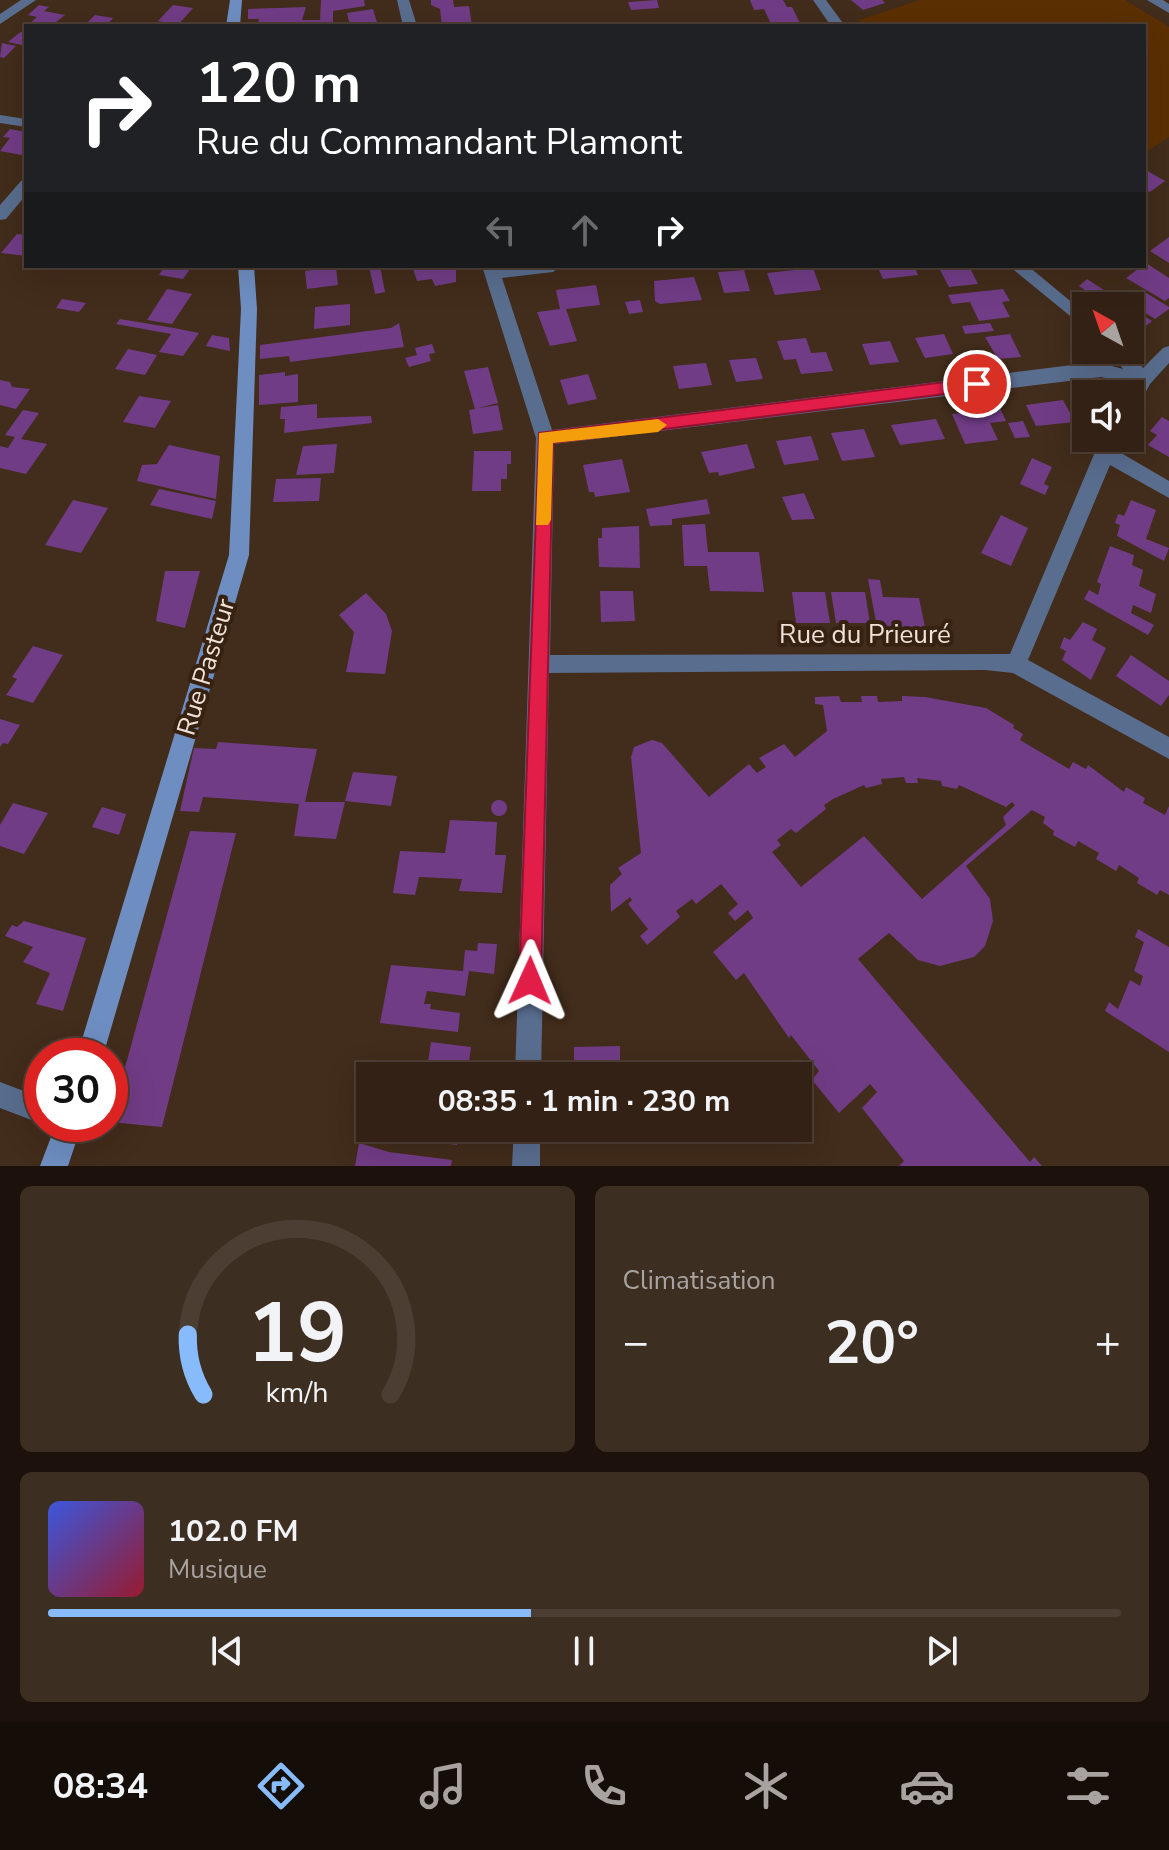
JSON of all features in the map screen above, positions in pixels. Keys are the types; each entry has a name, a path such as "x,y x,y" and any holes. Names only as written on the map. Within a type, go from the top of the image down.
{"main road":[{"path":"233,24 236,0"},
{"name":"Rue Pasteur","path":"95,1038 239,555 249,309 246,268"},
{"path":"54,1166 63,1142"}],"street":[{"path":"0,20 30,0"},
{"path":"403,0 409,24"},
{"path":"819,0 837,24"},
{"path":"1153,0 1169,9"},
{"path":"0,119 24,123"},
{"path":"0,215 24,187"},
{"path":"522,268 491,270 541,416 545,438 528,1062"},
{"path":"1019,268 1072,311"},
{"path":"1143,380 1169,352"},
{"path":"1129,364 1143,380"},
{"path":"545,438 1072,372 1101,370 1143,380"},
{"path":"1016,664 1105,452"},
{"path":"1117,452 1169,490"},
{"name":"Rue du Prieuré","path":"539,664 1016,664 1169,749"},
{"path":"0,1095 24,1104"},
{"path":"526,1166 527,1142"}],"shaded area":[{"path":"920,0 1125,0 1169,27 1169,137 1149,150 1146,148 1146,24 862,24 859,20"}],"building":[{"path":"321,0 364,0 365,6 333,11 333,24 258,24 259,19 248,19 248,9 306,7 302,20 320,20"},
{"path":"431,0 453,0 454,7 469,6 472,24 442,24 440,9 431,5"},
{"path":"657,0 659,8 631,10 628,2"},
{"path":"750,0 783,0 787,7 792,7 800,24 771,24 764,9 754,10"},
{"path":"851,0 882,0 885,3 863,10"},
{"path":"39,5 49,7 44,11 65,15 54,24 29,24 37,17 28,15"},
{"path":"173,5 193,8 179,24 158,21"},
{"path":"373,9 377,24 350,24 347,13"},
{"path":"95,15 113,18 108,24 86,24"},
{"path":"24,31 24,46 8,42"},
{"path":"2,43 16,46 4,58 0,57"},
{"path":"10,129 24,132 22,155 0,151 10,138 3,137"},
{"path":"1146,170 1165,181 1150,192 1146,190"},
{"path":"17,234 24,235 24,256 1,253"},
{"path":"1169,237 1169,263 1150,251"},
{"path":"1146,263 1169,278 1169,298 1165,301 1126,278 1139,268 1146,268"},
{"path":"164,268 191,268 183,279 159,275"},
{"path":"336,268 338,285 307,289 305,271"},
{"path":"369,268 380,268 385,292 375,294"},
{"path":"413,268 456,268 456,282 435,286 432,279 417,281"},
{"path":"813,268 821,290 775,295 767,273"},
{"path":"878,268 915,268 918,275 883,279"},
{"path":"939,268 970,268 978,284 949,287"},
{"path":"744,270 750,291 724,293 718,272"},
{"path":"694,277 702,300 660,304 655,301 654,281"},
{"path":"1087,279 1107,292 1087,292 1079,286"},
{"path":"596,285 600,305 566,309 577,341 550,346 537,312 560,309 556,290"},
{"path":"167,289 192,294 172,324 147,320"},
{"path":"1003,289 1010,301 1002,302 1010,317 979,321 970,302 952,304 948,295"},
{"path":"1142,292 1169,309 1155,319 1144,312"},
{"path":"62,299 86,303 79,312 56,308"},
{"path":"640,300 643,312 629,314 625,302"},
{"path":"350,304 350,325 314,329 315,307"},
{"path":"1144,316 1152,321 1144,327"},
{"path":"120,319 199,333 183,356 159,352 171,334 116,324"},
{"path":"399,323 404,347 290,362 289,356 260,359 260,345 391,328"},
{"path":"990,323 994,331 965,334 962,326"},
{"path":"944,334 953,354 925,358 915,338"},
{"path":"1010,334 1021,357 998,359 985,337"},
{"path":"212,335 229,338 230,351 206,346"},
{"path":"806,338 811,353 826,352 833,371 801,374 796,359 784,360 777,341"},
{"path":"890,341 899,362 870,365 862,344"},
{"path":"432,344 435,353 429,354 431,361 409,367 405,358 417,355 415,348"},
{"path":"128,349 157,355 145,375 115,369"},
{"path":"756,358 763,379 736,382 729,360"},
{"path":"706,363 712,385 679,389 673,366"},
{"path":"488,367 498,403 478,408 498,405 503,430 473,434 469,410 475,409 464,371"},
{"path":"285,372 285,376 298,374 298,402 259,405 259,375"},
{"path":"588,374 597,399 568,405 560,380"},
{"path":"0,380 10,382 12,387 30,389 16,409 0,405"},
{"path":"139,396 171,401 155,428 123,422"},
{"path":"1063,400 1072,422 1036,426 1026,405"},
{"path":"317,404 317,418 371,416 372,423 284,433 285,419 280,419 281,407"},
{"path":"1000,408 1006,421 990,423 998,440 965,444 952,414"},
{"path":"23,410 39,413 21,439 47,444 26,474 0,468 0,446 8,448 15,437 5,435"},
{"path":"1162,417 1169,421 1169,457 1148,445 1157,435 1150,431"},
{"path":"936,419 945,439 900,445 891,425"},
{"path":"1023,421 1030,437 1015,438 1008,423"},
{"path":"864,429 875,457 842,461 831,433"},
{"path":"811,436 819,460 784,465 776,441"},
{"path":"337,444 334,473 296,475 303,446"},
{"path":"747,444 755,468 719,476 718,472 709,473 701,452"},
{"path":"169,445 220,456 216,499 137,481 142,465 157,464"},
{"path":"474,451 511,451 511,464 507,464 507,479 501,479 501,491 472,491"},
{"path":"1032,458 1052,467 1044,484 1049,486 1045,495 1020,484"},
{"path":"622,459 630,492 595,497 594,492 589,492 583,465"},
{"path":"321,478 319,501 273,502 276,479"},
{"path":"159,489 216,501 212,519 150,505"},
{"path":"804,493 815,519 792,520 782,497"},
{"path":"707,499 710,514 672,519 672,525 650,526 646,509"},
{"path":"73,500 108,508 81,553 45,545"},
{"path":"1131,500 1156,510 1146,539 1169,548 1164,561 1117,536 1120,525 1115,523 1118,514 1124,516"},
{"path":"1001,515 1028,528 1011,566 981,553"},
{"path":"705,524 708,552 759,552 764,592 710,591 707,566 684,566 682,525"},
{"path":"639,526 640,568 599,567 598,538 602,538 602,528"},
{"path":"1110,546 1134,555 1132,565 1143,570 1139,586 1156,594 1151,613 1133,605 1131,613 1154,625 1148,635 1084,599 1089,590 1098,595 1101,584 1097,582"},
{"path":"165,571 200,571 185,628 156,621"},
{"path":"868,579 880,580 883,597 919,598 925,627 877,627"},
{"path":"600,591 633,591 635,621 601,622"},
{"path":"792,592 825,592 830,623 796,623"},
{"path":"831,592 865,592 870,623 836,623"},
{"path":"366,593 386,614 392,631 385,674 346,672 354,632 339,615"},
{"path":"1083,622 1097,629 1092,640 1106,648 1091,680 1062,660 1066,651 1060,648 1064,637 1070,640"},
{"path":"33,646 63,655 33,703 6,695 17,679 12,677"},
{"path":"1131,655 1169,681 1169,695 1161,706 1116,676"},
{"path":"839,696 841,702 862,702 861,696 877,696 878,702 902,701 902,696 986,708 1014,725 1013,728 1023,734 1020,740 1069,769 1073,762 1086,769 1088,765 1124,792 1126,787 1145,798 1143,803 1165,815 1169,806 1169,895 1160,890 1157,895 1137,883 1139,878 1119,865 1116,871 1096,859 1099,853 1078,841 1075,847 1053,835 1054,831 1043,823 1045,817 1032,810 966,866 990,899 993,921 985,946 974,957 940,966 918,960 889,933 858,959 1030,1162 1034,1157 1042,1166 899,1166 904,1161 862,1108 877,1092 870,1084 839,1113 812,1080 819,1071 791,1035 789,1038 744,973 736,980 713,952 753,918 748,910 735,921 728,913 738,904 721,884 696,904 692,899 676,911 680,917 647,945 640,936 648,929 628,904 632,900 630,897 611,912 610,885 622,874 618,868 641,853 631,757 634,747 652,740 662,743 709,797 749,764 757,773 766,767 759,758 784,744 795,757 827,731 823,705 815,704 815,697","holes":["904,777 906,783 918,783 917,778 941,781 942,786 957,789 959,785 1006,807 1012,802 1015,805 1003,817 1006,825 922,899 864,836 801,887 772,852 781,845 777,840 791,829 796,833 826,809 824,805 833,799 864,785 866,788 882,784 881,779"]},
{"path":"0,719 20,725 8,744 3,743 0,747"},
{"path":"218,742 317,749 305,802 345,802 336,839 294,836 299,804 203,797 199,812 180,811 194,748 216,749"},
{"path":"353,772 397,776 391,806 345,801"},
{"path":"499,800 505,802 505,814 499,816 493,814 491,808 493,802"},
{"path":"13,803 48,813 24,854 0,846 0,825"},
{"path":"102,807 126,814 119,835 92,827"},
{"path":"450,820 497,822 495,855 506,855 502,893 459,891 462,879 419,877 415,895 393,893 400,851 445,853"},
{"path":"190,831 236,833 162,1127 128,1124 128,1057"},
{"path":"24,921 86,938 63,1011 36,1004 50,973 23,962 33,947 5,936 12,925 17,927"},
{"path":"1138,929 1169,947 1169,1052 1105,1011 1109,1002 1118,1009 1130,980 1140,986 1143,976 1134,971 1144,942 1135,937"},
{"path":"478,943 497,944 494,974 469,971 465,996 427,991 424,1004 431,1004 430,1009 460,1013 458,1032 380,1023 391,965 463,971 465,950 477,951"},
{"path":"431,1042 471,1047 469,1062 428,1062"},
{"path":"620,1046 620,1062 574,1062 574,1047"},
{"path":"359,1143 389,1152 452,1160 451,1166 355,1166"}],"slow traffic":[{"path":"542,520 545,438 658,425"}],"route":[{"path":"530,981 545,438 977,384"}]}
